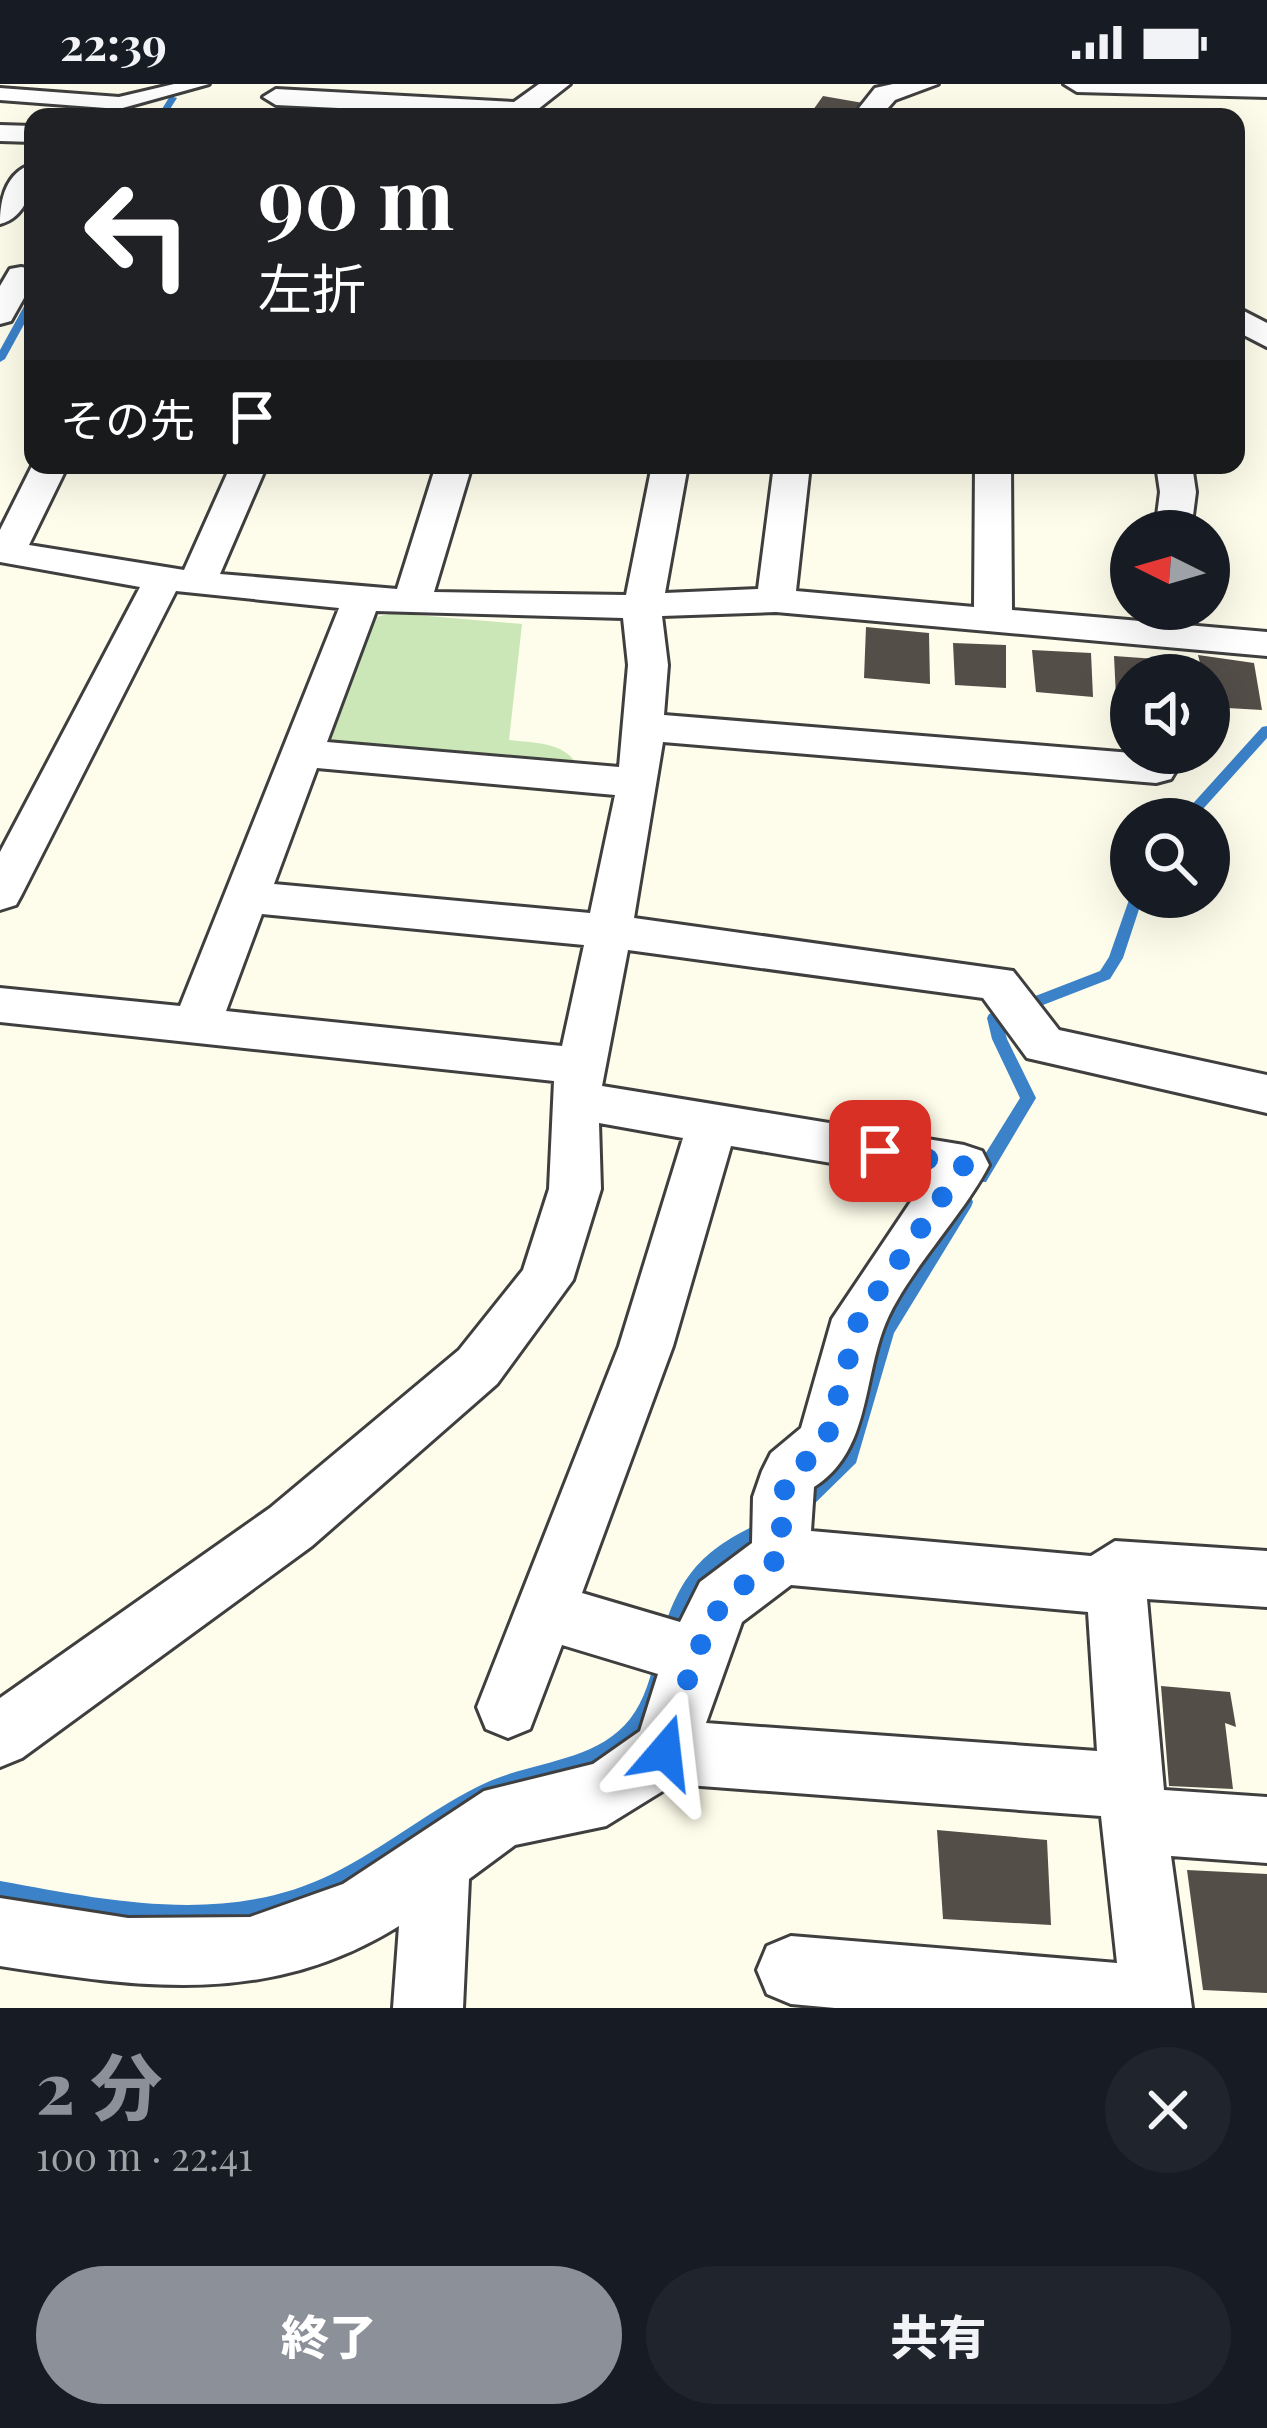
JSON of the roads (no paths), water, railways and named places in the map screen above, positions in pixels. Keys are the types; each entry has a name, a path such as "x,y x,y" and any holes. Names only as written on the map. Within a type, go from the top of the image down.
{"street":[{"path":"109,108 199,84"},
{"path":"523,108 556,84"},
{"path":"876,89 925,84"},
{"path":"1077,84 1267,89"},
{"path":"876,89 907,108"},
{"path":"0,94 119,103"},
{"path":"274,99 419,108"},
{"path":"0,215 24,184"},
{"path":"0,314 18,274"},
{"path":"46,474 6,561 547,608 776,601 993,617 1110,619"},
{"path":"0,893 244,474"},
{"path":"413,598 451,474"},
{"path":"0,1736 291,1527 478,1366 546,1280 574,1189 578,1083 639,783 648,664 644,602 668,474"},
{"path":"776,601 790,474"},
{"path":"993,474 993,617"},
{"path":"1175,474 1176,510"},
{"path":"195,1029 363,595"},
{"path":"1205,630 1267,644"},
{"path":"644,727 1110,765"},
{"path":"302,753 639,783"},
{"path":"249,898 611,931 997,983 1044,1046 1267,1094"},
{"path":"0,1005 578,1083 712,1125 964,1165 859,1319 827,1437 814,1456 791,1471 781,1529 676,1650 665,1752"},
{"path":"508,1707 646,1346 712,1125"},
{"path":"781,1529 1116,1586"},
{"path":"791,1970 1156,2005 1132,1803 1115,1569 1267,1579"},
{"path":"547,1610 676,1650"},
{"path":"0,1932 128,1952 250,1951 361,1911 437,1864 471,1833 508,1814 606,1794 665,1752 1132,1803 1267,1830"},
{"path":"428,2008 437,1864"}],"waterway":[{"path":"167,108 173,98"},
{"path":"0,359 24,315"},
{"path":"1205,798 1267,730"},
{"path":"980,1177 1028,1098 994,1018 1105,975 1129,918"},
{"path":"799,1507 850,1457 886,1331 965,1202"},
{"path":"0,1891 128,1912 213,1915 297,1900 338,1882 495,1789 587,1760 620,1743 634,1730 654,1696 677,1616 695,1579 719,1557 769,1527"}]}
